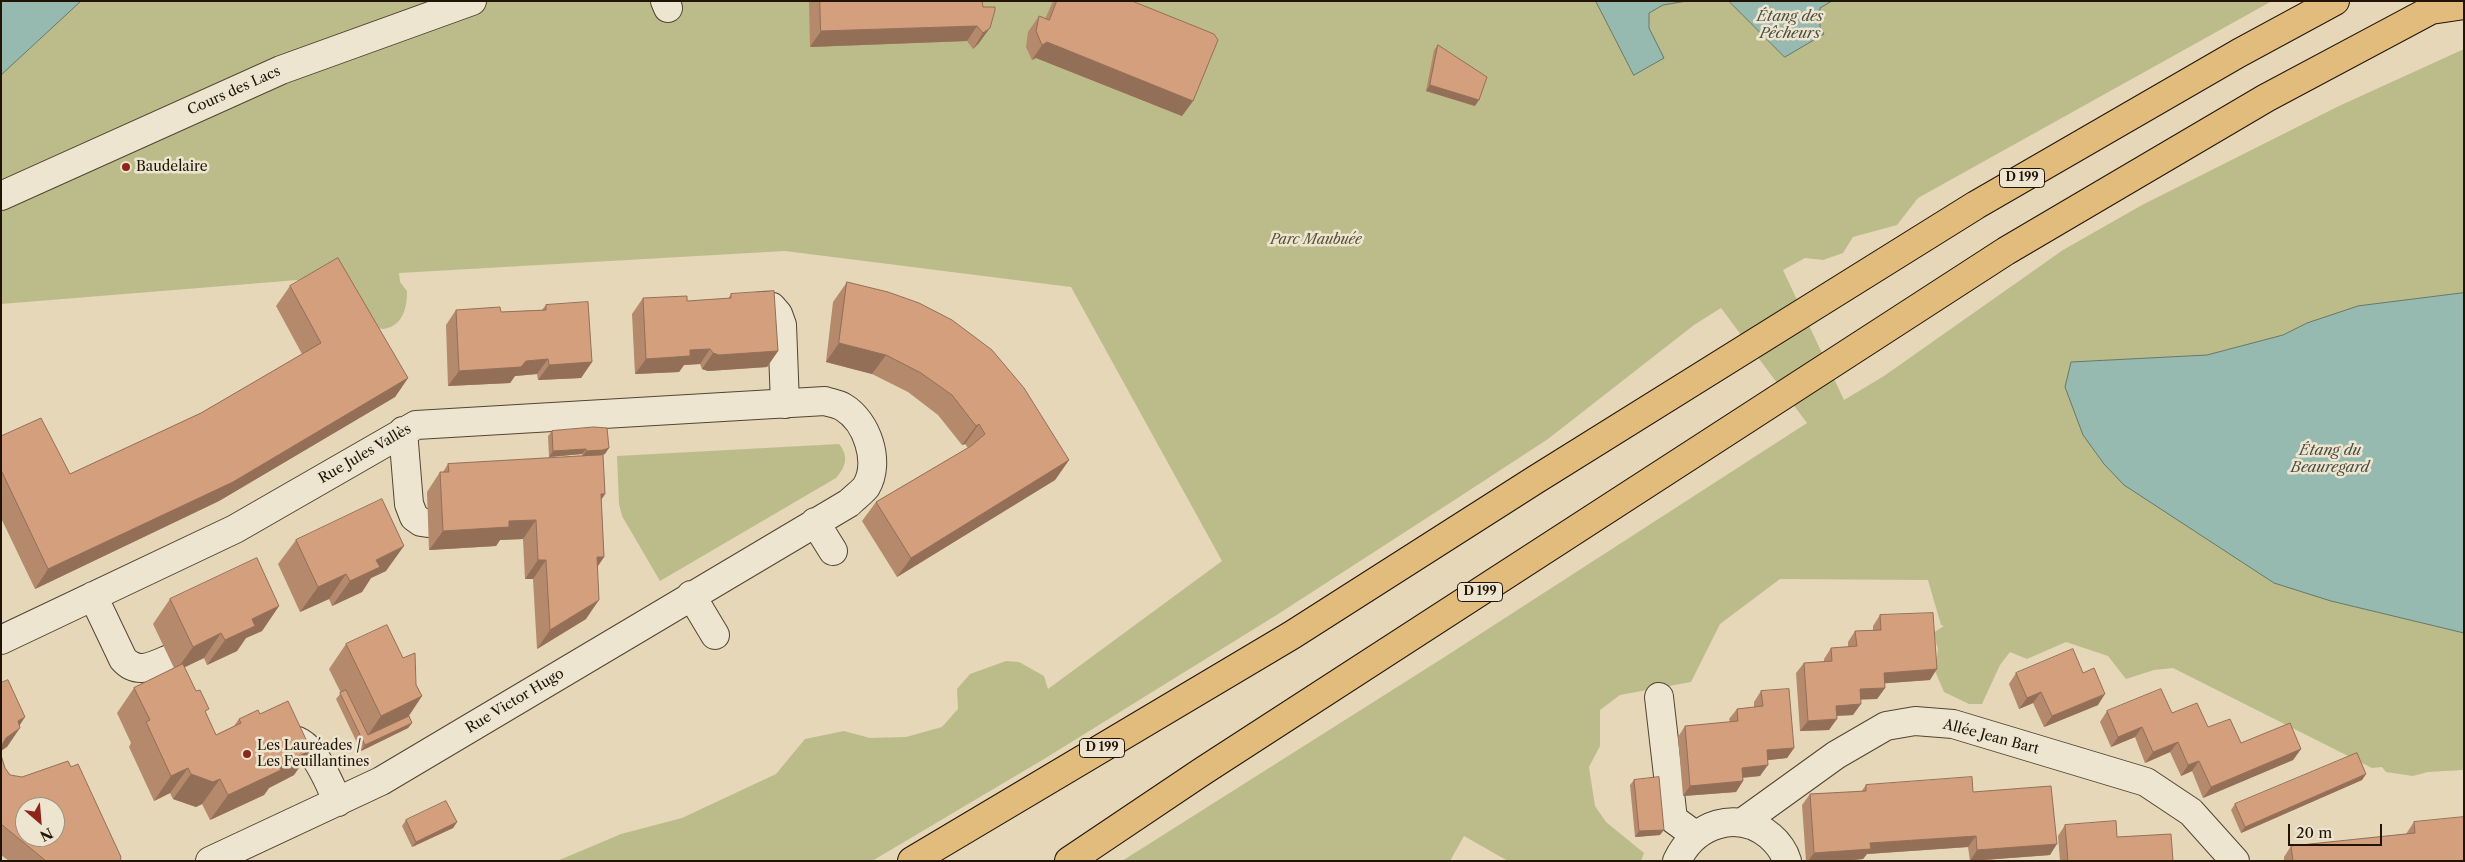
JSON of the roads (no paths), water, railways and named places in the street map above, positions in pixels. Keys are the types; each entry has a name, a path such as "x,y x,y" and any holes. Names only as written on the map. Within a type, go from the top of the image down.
{"highway":[{"name":"D 199","path":"912,861 1292,635 1976,205 2239,53 2336,1"},
{"path":"2439,6 2464,5"},
{"name":"D 199","path":"1069,861 1203,771 2022,241 2266,98 2439,6"}],"street":[{"name":"Cours des Lacs","path":"1,196 281,70 472,1"},
{"path":"763,306 772,307 778,314 782,325 785,404"},
{"name":"Rue Jules Vallès","path":"1,640 235,530 416,425 825,401"},
{"name":"Rue Victor Hugo","path":"210,861 381,781 691,595 849,503 866,486 872,464 870,445 860,424 844,408 825,401"},
{"path":"403,431 411,510 421,522 428,523"},
{"path":"813,523 833,551"},
{"path":"691,595 715,635"},
{"path":"93,596 123,659 128,665 144,668 169,659"},
{"path":"1660,697 1673,819 1695,835"},
{"name":"Allée Jean Bart","path":"1743,822 1836,755 1886,726 1914,721 1952,724 2146,782 2191,812 2235,861"},
{"path":"278,742 292,739 308,747 317,760 338,802"},
{"path":"1677,861 1683,848 1695,835 1710,826 1726,822 1743,822 1761,829 1776,841 1787,861"}],"water":[{"path":"1,1 81,1 1,75"},
{"path":"1596,1 1687,1 1663,5 1649,13 1649,28 1664,58 1634,75"},
{"name":"Étang des Pêcheurs","path":"1729,1 1832,1 1820,8 1820,27 1824,34 1785,57"},
{"name":"Étang du Beauregard","path":"2464,293 2464,633 2331,601 2274,583 2124,485 2104,464 2083,435 2065,387 2071,362 2207,355 2283,335 2307,323 2358,306"}],"place":[{"name":"Baudelaire","path":"126,167"},
{"name":"Les Lauréades / Les Feuillantines","path":"247,754"}],"park label":[{"name":"Parc Maubuée","path":"1316,240"}]}
